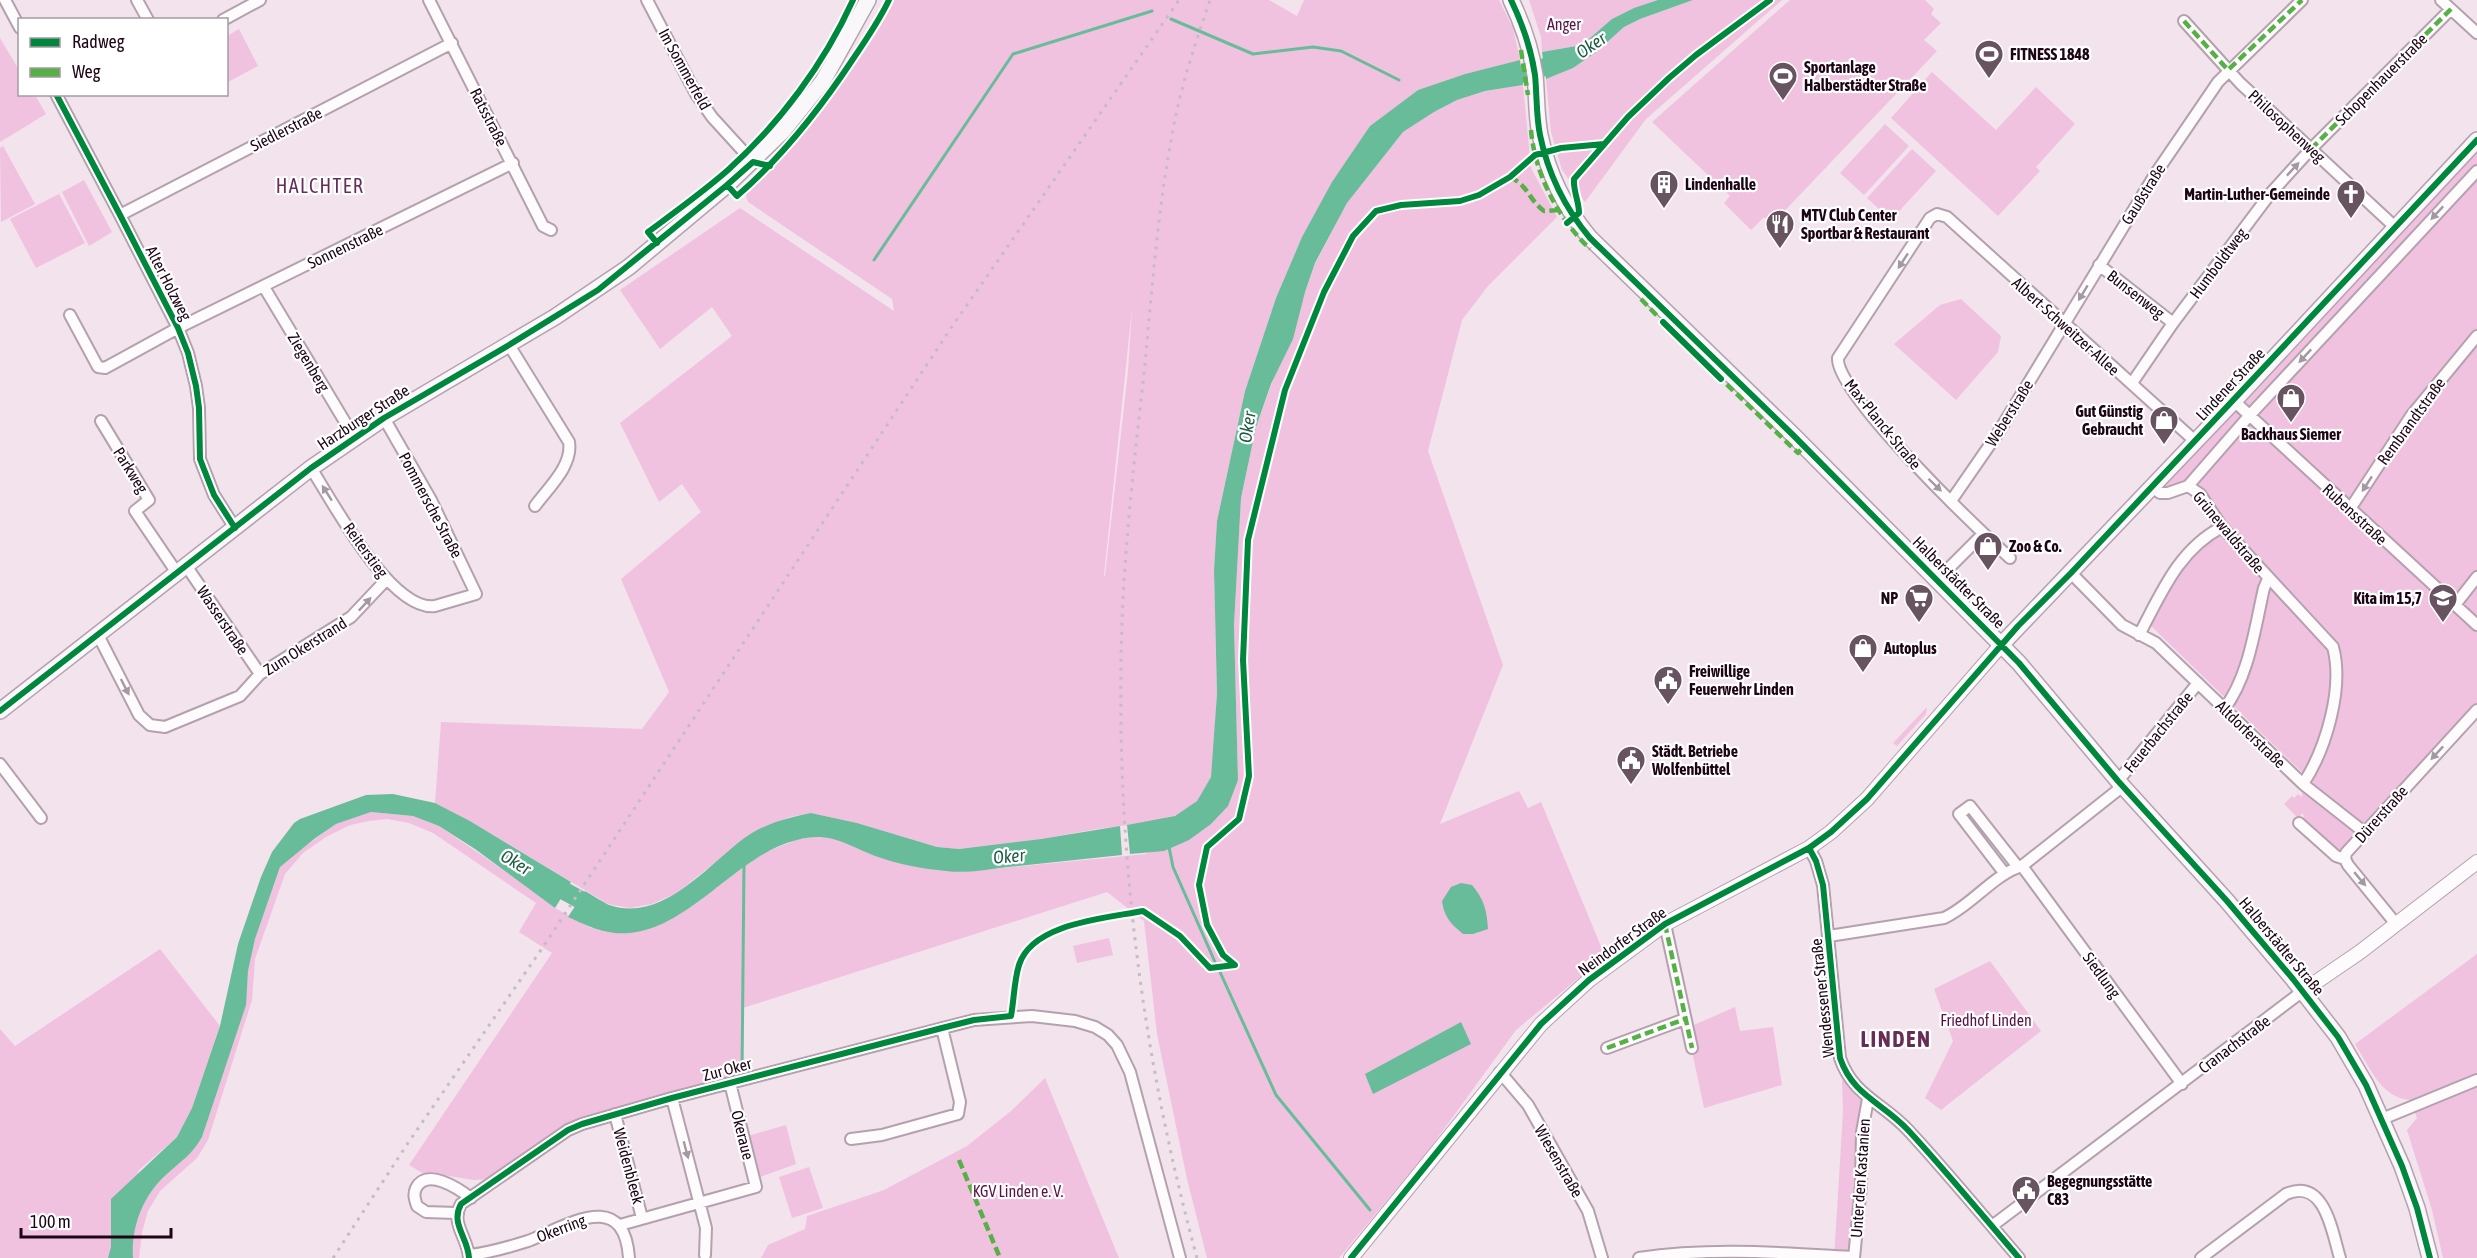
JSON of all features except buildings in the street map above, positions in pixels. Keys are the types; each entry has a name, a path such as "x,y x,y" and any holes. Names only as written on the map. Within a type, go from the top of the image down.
{"main road":[{"name":"Harzburger Straße","path":"0,711 311,468 384,418 508,345 613,279 728,185 783,131 823,81 868,0"},
{"name":"Halberstädter Straße","path":"1511,0 1524,27 1531,52 1539,132 1544,155 1564,204 1590,238 1704,347 2002,644 2121,784 2227,901 2303,991 2349,1054 2382,1119 2412,1193 2430,1258"},
{"name":"Lindener Straße","path":"2002,644 2234,401 2477,140"}],"street":[{"path":"5,0 18,23"},
{"path":"138,0 147,18"},
{"path":"227,18 260,0"},
{"name":"Ratsstraße","path":"429,0 543,226 551,230"},
{"name":"Im Sommerfeld","path":"646,0 696,94 712,117 753,162"},
{"name":"Gaußstraße","path":"2065,323 2156,173 2192,119 2228,70 2302,0"},
{"path":"2441,0 2477,33"},
{"name":"Schopenhauerstraße","path":"2311,149 2451,9"},
{"name":"Philosophenweg","path":"2184,21 2228,70 2395,227"},
{"name":"Siedlerstraße","path":"120,215 452,43"},
{"name":"Alter Holzweg","path":"57,96 178,328 188,353 196,386 200,459 214,495 236,528"},
{"name":"Humboldtweg","path":"2132,383 2173,323 2270,194 2311,149"},
{"name":"Sonnenstraße","path":"70,315 98,367 105,368 178,328 513,164"},
{"path":"2152,487 2160,493 2168,493 2188,486 2477,171"},
{"name":"Albert-Schweitzer-Allee","path":"1937,214 1947,217 2194,441"},
{"name":"Max-Planck-Straße","path":"1937,214 1930,218 1922,230 1838,358 1838,364 1841,372 1883,429 1912,463 2010,558"},
{"name":"Bunsenweg","path":"2099,266 2173,323"},
{"name":"Ziegenberg","path":"264,287 354,437"},
{"name":"Weberstraße","path":"1951,501 1998,433 2065,323"},
{"name":"Rembrandtstraße","path":"2350,509 2412,416 2477,336"},
{"path":"508,345 569,442 567,462 535,506"},
{"name":"Rubensstraße","path":"2234,401 2477,625"},
{"name":"Pommersche Straße","path":"384,418 431,500 476,594"},
{"name":"Parkweg","path":"101,421 149,500 135,511 182,570"},
{"name":"Reiterstieg","path":"311,468 374,565 386,580 414,602 428,607 476,594"},
{"name":"Grünewaldstraße","path":"2188,486 2200,494 2222,527 2268,579 2329,640 2336,656 2336,686 2328,723 2320,752 2303,784"},
{"path":"2139,635 2172,572 2184,556 2199,541 2222,527"},
{"path":"1938,579 1983,534"},
{"name":"Wasserstraße","path":"182,570 260,674"},
{"name":"Altdorferstraße","path":"2071,573 2122,625 2156,643 2303,784 2364,832"},
{"path":"2455,605 2477,577"},
{"name":"Grünewaldstraße","path":"2224,710 2232,699 2242,676 2268,579"},
{"name":"Zum Okerstrand","path":"98,635 139,715 155,727 165,727 240,696 260,674 351,617 386,580"},
{"name":"Neindorfer Straße","path":"1351,1258 1541,1024 1589,980 1665,924 1809,848 1831,832 1867,799 2002,644"},
{"name":"Feuerbachstraße","path":"2121,784 2198,683"},
{"name":"Dürerstraße","path":"2396,924 2345,860 2346,853 2477,710"},
{"path":"0,764 41,818"},
{"path":"1829,936 1944,918 1954,913 2005,874 2020,866 2121,784"},
{"name":"Siedlung","path":"2005,874 1959,814 1970,806 2020,866 2182,1084"},
{"path":"2299,823 2336,856 2345,860"},
{"name":"Wendessener Straße","path":"1809,848 1821,874 1840,1058 1845,1072 1854,1085 1868,1098 1886,1110 1907,1129 2019,1258"},
{"name":"Cranachstraße","path":"1992,1226 2477,862"},
{"path":"1665,924 1692,1048"},
{"name":"Zur Oker","path":"456,1213 461,1204 568,1130 672,1098 974,1020 1032,1016 1075,1021 1095,1027 1108,1035 1120,1050 1136,1089 1180,1258"},
{"path":"1607,1048 1685,1019"},
{"path":"851,1139 882,1136 958,1114 960,1102 942,1028"},
{"name":"Wiesenstraße","path":"1500,1072 1527,1105 1588,1211 1602,1258"},
{"path":"2382,1119 2477,1080"},
{"name":"Okeraue","path":"699,1202 756,1187 730,1083"},
{"path":"672,1098 706,1228 705,1255"},
{"name":"Unter den Kastanien","path":"1854,1258 1861,1186 1862,1132 1868,1098"},
{"name":"Weidenbleek","path":"615,1114 642,1218"},
{"path":"469,1257 456,1213 426,1212 417,1206 414,1192 418,1184 426,1179 435,1179 461,1190 471,1198"},
{"path":"2201,1258 2286,1194 2302,1190 2317,1198 2325,1210 2340,1258"},
{"path":"629,1258 626,1237 620,1225 699,1202"},
{"name":"Okerring","path":"469,1257 525,1242 591,1216 608,1217 620,1225"},
{"path":"1639,1258 1744,1251 1854,1258"}],"green space":[{"path":"889,0 1269,0 1297,16 1304,0 1499,0 1513,28 1520,60 1465,74 1418,90 1370,126 1302,237 1276,298 1245,391 1217,521 1214,570 1217,694 1214,754 1211,777 1197,801 1175,816 1145,823 959,849 937,847 857,823 811,813 790,817 762,828 744,839 677,893 652,904 630,908 608,904 470,821 435,803 441,722 642,729 669,692 621,579 701,512 682,484 659,502 620,423 732,336 712,307 660,349 620,290 740,208 894,311 892,299 748,202 745,192 775,161 816,111 863,45","holes":["1132,309 1128,371 1105,576"]},
{"name":"Anger","path":"1529,0 1659,0 1613,19 1582,45 1542,52 1541,37"},
{"path":"1693,0 1782,0 1646,119 1585,202 1562,170 1551,132 1546,79 1573,68 1595,53 1624,27"},
{"name":"Sportanlage Halberstädter Straße","path":"1790,0 1925,0 1934,9 1931,14 1941,23 1924,40 1937,51 1772,224 1764,217 1751,230 1724,203 1730,196 1652,122"},
{"path":"239,29 258,66 228,82 228,35"},
{"path":"0,38 18,68 18,96 36,96 46,114 0,142"},
{"path":"1932,72 1996,130 2036,87 2075,124 2036,167 2040,171 1998,216 1891,118"},
{"path":"1523,85 1531,168 1557,217 1488,286 1462,320 1428,451 1503,665 1440,824 1519,791 1528,808 1541,802 1605,956 1516,1030 1428,1151 1339,1258 1207,1258 1187,1179 1157,1034 1144,921 1107,892 743,1008 742,1075 581,1120 490,1179 474,1180 437,1174 426,1175 409,1165 552,953 519,932 536,903 433,833 409,823 387,819 350,825 326,837 303,853 285,874 255,959 252,1000 208,1140 197,1158 160,1191 148,1211 142,1232 139,1258 133,1258 134,1235 145,1202 159,1182 190,1153 202,1137 245,1005 248,971 255,939 280,867 295,853 336,824 371,812 413,816 439,826 555,908 591,928 701,898 763,853 799,839 821,836 843,840 875,856 920,867 963,872 1146,854 1238,780 1234,625 1241,498 1256,427 1315,264 1347,203 1403,132 1457,100 1485,91"},
{"path":"1885,124 1909,146 1864,195 1840,173"},
{"path":"2477,140 2477,716 2348,856 2320,840 2308,828 2303,813 2298,818 2284,804 2292,796 2294,798 2298,794 2302,797 2302,791 2312,782 2150,625 2150,619 2194,545 2213,521 2188,486 2168,493 2152,487"},
{"path":"3,146 35,204 1,222 0,148"},
{"path":"1912,149 1936,171 1891,220 1867,198"},
{"path":"84,180 112,232 89,246 62,192"},
{"path":"59,194 85,243 36,268 10,219"},
{"path":"1961,299 2001,336 1998,352 1956,400 1894,344 1940,305"},
{"path":"1927,707 1926,714 1897,746 1893,743"},
{"path":"1109,938 1113,955 1077,963 1073,946"},
{"path":"160,949 220,1026 192,1108 177,1137 139,1170 108,1258 0,1258 0,1029 15,1046"},
{"path":"2477,954 2477,1258 2443,1258 2432,1210 2407,1130 2417,1118 2410,1100 2391,1094 2377,1080 2355,1044"},
{"name":"Friedhof Linden","path":"1990,961 2041,1031 1941,1110 1925,1098 1953,1041 1934,989"},
{"path":"1735,1007 1740,1031 1773,1027 1782,1085 1704,1108 1687,1028"},
{"path":"1845,1072 1868,1099 1854,1258 1834,1258 1843,1112 1842,1082"},
{"name":"KGV Linden e. V.","path":"1045,1078 1119,1258 761,1258 768,1245 805,1229 807,1216 884,1190 967,1146 1011,1111"},
{"path":"786,1125 796,1164 760,1177 748,1136"},
{"path":"809,1167 823,1208 792,1218 779,1177"}],"water":[{"path":"1658,0 1693,0 1624,27 1595,53 1573,68 1546,79 1542,52 1582,45 1612,19"},
{"path":"1520,60 1523,85 1485,91 1457,100 1403,132 1347,203 1315,263 1293,339 1271,384 1256,427 1241,498 1234,625 1238,780 1228,806 1211,824 1189,840 1164,851 1130,854 1127,825 1175,816 1197,801 1211,777 1217,694 1214,570 1217,521 1245,391 1276,298 1302,237 1332,182 1370,126 1418,90 1465,74"},
{"path":"393,794 435,803 470,821 571,882 555,908 475,849 439,826 413,816 371,812 336,824 314,839 280,867 255,939 248,971 246,1005 202,1137 190,1153 159,1182 145,1202 134,1235 133,1258 108,1258 111,1247 111,1199 177,1137 192,1108 220,1026 238,944 272,852 294,823 300,819 366,795"},
{"path":"811,813 857,823 937,847 959,849 1120,826 1122,855 955,872 901,864 838,840 809,838 774,849 751,862 686,910 664,923 640,931 609,932 568,917 585,891 609,905 628,908 647,906 665,899 682,889 743,839 759,829"},
{"path":"1461,883 1472,885 1482,900 1488,929 1473,934 1463,934 1446,916 1442,901 1451,887"},
{"path":"1461,1022 1471,1044 1373,1094 1365,1074"}],"waterway":[{"path":"874,260 1013,54 1152,11"},
{"path":"1171,19 1253,54 1313,47 1341,51 1399,80"},
{"name":"Oker","path":"1499,75 1522,74 1568,60"},
{"path":"1169,847 1173,867 1215,962"},
{"path":"742,1075 744,864"},
{"name":"Oker","path":"544,880 601,911"},
{"path":"1220,972 1276,1095 1370,1210"}],"railway":[{"path":"333,1258 408,1143 543,947 951,328 1179,0"},
{"path":"1197,1258 1162,1112 1138,964 1124,814 1121,664 1129,514 1163,192 1179,101 1210,0"}],"marked path":[{"path":"2184,21 2228,70 2302,0"},
{"path":"2311,149 2451,9"},
{"path":"1521,50 1528,95"},
{"path":"1531,130 1537,163 1550,195 1568,224 1590,249"},
{"path":"1510,177 1521,184 1544,211 1559,210"},
{"path":"1641,299 1666,325"},
{"path":"1717,375 1798,453 1804,446"},
{"path":"1665,924 1692,1048"},
{"path":"1607,1048 1685,1019"},
{"path":"959,1160 1000,1258"}],"cycle path":[{"path":"657,243 648,232 728,170 783,112 829,47 853,0"},
{"path":"727,185 737,196 785,148 840,78 889,0"},
{"path":"1511,0 1531,55 1543,149 1558,190 1581,226 1590,238 1794,436 2019,663 2118,781 2227,901 2293,979 2338,1037 2366,1085 2402,1166 2417,1208 2430,1258"},
{"path":"1567,223 1579,213 1574,179 1628,117 1696,55 1770,0"},
{"path":"57,96 178,328 188,353 196,386 200,459 214,495 235,528"},
{"path":"1351,1258 1541,1024 1589,980 1665,924 1809,848 1831,832 1867,799 2018,626 2071,573 2477,140"},
{"path":"469,1258 457,1218 461,1204 568,1130 672,1098 942,1028 974,1020 1011,1016 1019,965 1027,951 1054,931 1091,920 1143,911 1180,936 1210,968 1235,965 1223,955 1207,925 1199,885 1207,847 1239,819 1249,776 1243,660 1248,540 1285,390 1324,292 1353,236 1376,211 1401,205 1460,201 1479,195 1510,177 1535,155 1561,148 1604,144"},
{"path":"0,711 311,468 384,418 598,290 753,162 770,166"},
{"path":"1663,322 1721,379"},
{"path":"1809,848 1816,861 1823,885 1840,1058 1846,1071 1860,1090 1908,1130 2019,1258"}],"place":[{"name":"FITNESS 1848","path":"1989,80"},
{"name":"Sportanlage Halberstädter Straße","path":"1783,102"},
{"name":"Lindenhalle","path":"1664,210"},
{"name":"Martin-Luther-Gemeinde","path":"2351,220"},
{"name":"MTV Club Center Sportbar & Restaurant","path":"1780,250"},
{"name":"Backhaus Siemer","path":"2291,424"},
{"name":"Gut Günstig Gebraucht","path":"2164,446"},
{"name":"Zoo & Co.","path":"1988,572"},
{"name":"NP","path":"1919,624"},
{"name":"Kita im 15,7","path":"2443,624"},
{"name":"Autoplus","path":"1863,674"},
{"name":"Freiwillige Feuerwehr Linden","path":"1668,706"},
{"name":"Städt. Betriebe Wolfenbüttel","path":"1631,786"},
{"name":"Begegnungsstätte C83","path":"2026,1216"}],"district":[{"name":"HALCHTER","path":"320,185"},
{"name":"LINDEN","path":"1896,1039"}]}
